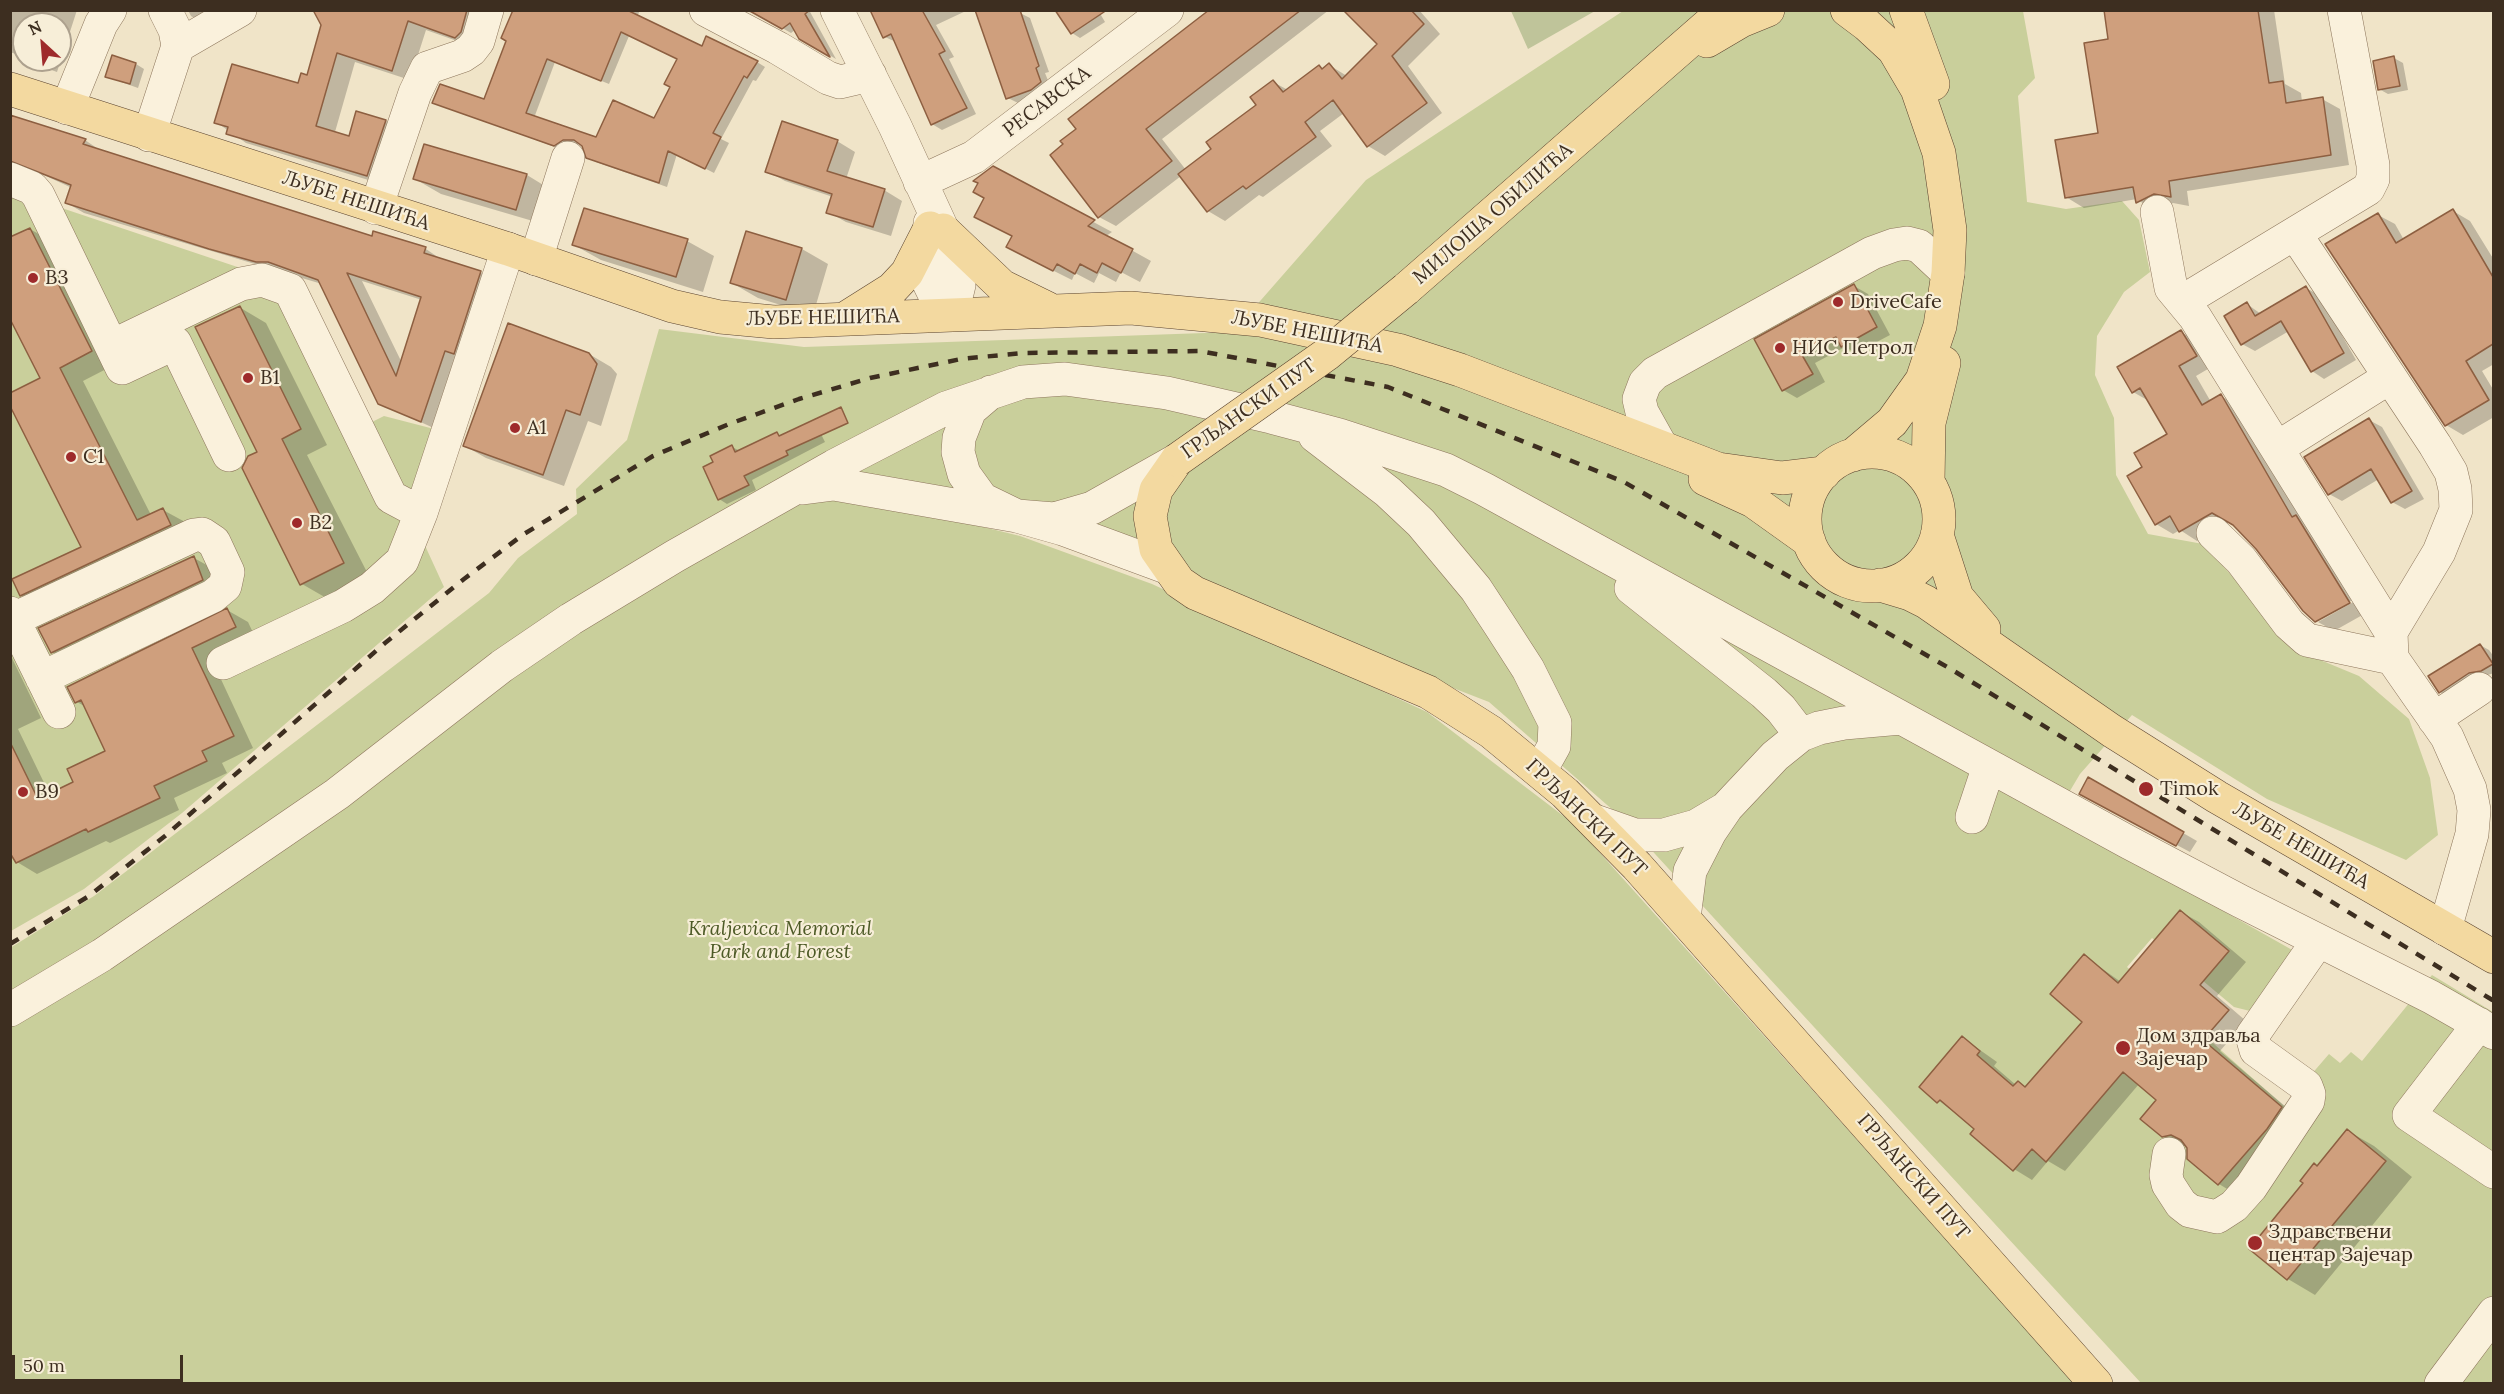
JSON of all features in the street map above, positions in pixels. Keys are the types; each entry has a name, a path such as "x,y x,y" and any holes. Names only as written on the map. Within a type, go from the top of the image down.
{"main road":[{"name":"МИЛОША ОБИЛИЋА","path":"1327,354 1406,289 1725,10"},
{"name":"МИЛОША ОБИЛИЋА","path":"1657,71 1735,24 1768,10"},
{"path":"1550,406 1718,469 1759,477 1802,477 1824,473 1853,455 1892,422 1922,380 1938,335 1948,273 1950,230 1947,200 1939,153 1923,102 1910,74 1894,50 1847,10"},
{"path":"1824,473 1808,502 1806,525 1809,541 1821,562 1839,577 1862,585 1880,585 1905,577 1919,566 1930,552 1937,535 1938,512 1928,482 1929,423 1959,304 1964,219 1958,164 1950,133 1906,10"},
{"name":"ЉУБЕ НЕШИЋА","path":"10,89 522,254 672,306 720,317 774,322 1051,310 1162,309 1287,324 1398,350 1460,370 1550,406"},
{"path":"845,319 892,289 907,273 931,212 1002,286 1017,296 1051,310"},
{"name":"ГРЉАНСКИ ПУТ","path":"1327,354 1177,460 1156,490 1150,516 1153,541 1166,567 1179,582 1195,593 1428,692 1482,726 1540,771 1595,821 1684,918 2096,1383"},
{"path":"1550,406 1753,501 1809,541"},
{"path":"1853,455 1879,453 1898,458 1915,468 1928,482"},
{"name":"ЉУБЕ НЕШИЋА","path":"1937,535 1957,597 1972,617 2112,731"},
{"name":"ЉУБЕ НЕШИЋА","path":"1880,585 1910,594 1926,602 2112,731 2217,797 2493,957"}],"street":[{"path":"67,108 101,24 110,10"},
{"path":"149,135 178,46 175,30 165,10"},
{"path":"178,46 240,10"},
{"path":"376,208 415,93 427,68 462,56 478,41 487,10"},
{"path":"706,10 778,48 828,78 840,82 870,75"},
{"path":"837,10 870,75 931,212 927,262 929,283 948,314"},
{"path":"2183,301 2296,235 2368,189 2373,179 2373,165 2344,10"},
{"name":"РЕСАВСКА","path":"931,212 974,157 1153,15"},
{"path":"223,663 343,606 372,588 402,561 522,254 568,158"},
{"path":"10,179 32,188 38,195 122,369 176,343 229,455"},
{"path":"2157,212 2166,273 2171,288 2183,301 2277,448 2460,763 2470,789 2474,810 2472,834 2445,929"},
{"path":"2296,235 2451,472 2456,510 2439,552 2391,645"},
{"path":"1661,446 1642,412 1640,399 1645,383 1655,373 1872,253 1894,245 1906,243 1919,246 1948,273"},
{"path":"112,346 241,284 262,280 290,290 391,497 421,513"},
{"path":"2277,448 2390,377"},
{"path":"10,1010 102,955 337,794 502,666 571,619 675,556 924,418 992,391 1039,380 1090,381 1167,393 1299,424 1446,470 2256,910 2431,997 2486,1029 2409,1115 2493,1172"},
{"path":"992,391 977,403 965,419 959,438 960,464 970,485 982,499 1017,516 1063,529 1166,567"},
{"path":"1299,424 1404,507 1421,523 1476,589 1528,669 1555,723 1554,746 1540,771"},
{"path":"792,490 834,484 1017,516 1054,519 1079,514 1177,460"},
{"path":"1559,531 1764,693 1781,709 1800,735"},
{"path":"2213,533 2241,560 2289,624 2307,640 2391,645"},
{"path":"42,678 220,591 227,581 228,572 214,542 202,534 186,537 12,616 42,678 59,712"},
{"path":"2434,719 2480,689"},
{"path":"1684,918 1690,871 1710,832 1726,807 1775,756 1800,735 1844,723 1901,718"},
{"path":"1972,817 1989,766"},
{"path":"1595,821 1635,835 1664,835 1696,826 1726,807"},
{"path":"2169,1154 2167,1180 2179,1201 2190,1210 2214,1218 2227,1211 2247,1192 2261,1155 2308,1101 2309,1094 2306,1086 2256,1050 2252,1036 2318,941"},
{"path":"2441,1383 2493,1313"}],"green space":[{"path":"1511,11 1595,11 1528,49"},
{"name":"Kraljevica Memorial Park and Forest","path":"1623,11 2023,11 2035,78 2018,96 2027,202 2066,209 2122,201 2139,220 2150,272 2124,292 2097,336 2095,375 2114,418 2116,475 2148,534 2203,544 2301,652 2359,676 2409,719 2430,778 2438,835 2406,860 2267,799 2132,715 2080,774 2055,816 2294,951 2250,1011 2234,1007 2152,938 2127,967 2284,1106 2329,1054 2340,1063 2351,1052 2362,1061 2432,975 2493,1012 2493,1383 2141,1383 1622,818 1489,702 946,491 881,502 1020,536 1152,584 1427,712 1574,824 2075,1383 11,1383 10,948 94,896 489,593 518,558 577,514 576,489 627,440 659,329 804,347 1233,332 1366,180"},
{"path":"11,191 300,288 364,426 384,416 438,430 422,539 444,587 182,813 84,889 11,931"}],"building":[{"path":"313,10 467,10 461,32 455,38 408,21 392,71 337,53 316,126 349,136 356,111 386,120 367,176 226,134 228,127 214,123 232,64 298,83 301,73 307,75 321,25"},
{"path":"513,10 627,10 702,46 706,36 758,61 747,78 744,76 713,133 721,137 705,169 668,151 659,183 586,158 582,146 574,140 563,140 554,146 432,103 440,84 484,99 506,41 501,38","holes":["621,32 677,59 664,84 670,87 654,118 613,100 596,137 526,113 547,59 601,81"]},
{"path":"748,10 810,10 805,14 830,57 799,39 790,23 782,29"},
{"path":"870,10 922,10 945,51 939,54 967,108 931,125 891,34 883,38"},
{"path":"975,10 1020,10 1039,66 1036,68 1041,82 1031,90 1006,99"},
{"path":"1055,10 1107,10 1071,34"},
{"path":"1209,10 1301,10 1146,129 1172,161 1098,218 1050,155 1063,144 1060,141 1076,129 1068,119"},
{"path":"1343,10 1411,10 1424,24 1392,56 1427,103 1367,147 1333,100 1305,122 1316,137 1246,189 1243,186 1207,212 1178,174 1211,149 1206,142 1256,105 1250,97 1273,80 1283,92 1319,65 1322,69 1329,63 1342,79 1377,44"},
{"path":"2104,10 2258,10 2269,83 2283,81 2286,103 2323,97 2331,155 2169,181 2171,197 2154,194 2136,203 2133,187 2065,198 2055,140 2098,133 2084,43 2108,39"},
{"path":"112,55 136,63 130,84 105,77"},
{"path":"2394,56 2400,86 2378,90 2373,61"},
{"path":"10,115 86,139 83,144 372,236 373,231 426,247 424,253 481,271 454,354 445,351 421,422 378,404 318,280 268,262 256,262 209,249 65,203 71,185 10,161","holes":["347,273 421,297 396,376"]},
{"path":"782,121 838,140 827,171 885,189 873,227 826,213 832,194 765,172"},
{"path":"424,144 527,174 516,210 413,179"},
{"path":"993,166 1095,220 1088,226 1133,249 1121,273 1102,263 1097,273 1080,264 1075,274 1057,264 1053,271 1006,247 1012,236 974,217 984,198 973,192 978,183 973,181"},
{"path":"584,208 688,239 676,277 572,245"},
{"path":"2453,209 2493,277 2493,344 2466,361 2489,400 2445,426 2325,244 2378,213 2396,243"},
{"path":"30,228 92,351 60,368 137,520 163,508 171,525 20,596 12,579 81,547 10,406 10,393 40,378 10,319 10,237"},
{"path":"746,231 802,248 786,300 730,283"},
{"path":"1854,284 1877,327 1841,347 1836,337 1802,355 1813,374 1782,391 1754,339"},
{"path":"2306,286 2344,353 2311,372 2281,321 2241,345 2224,316 2247,302 2255,316"},
{"path":"240,306 301,429 282,439 344,563 300,585 242,468 248,456 257,452 195,327"},
{"name":"A1","path":"508,323 589,353 597,364 580,415 566,410 543,475 463,446"},
{"path":"2181,330 2197,356 2179,366 2202,405 2221,394 2292,517 2296,515 2350,603 2315,622 2303,611 2256,549 2233,525 2212,513 2179,532 2170,516 2155,525 2127,476 2142,467 2134,453 2167,434 2140,388 2132,393 2117,367"},
{"path":"841,407 848,423 786,451 788,455 744,476 749,485 718,500 703,467 713,462 710,456 732,445 735,452 777,432 779,436"},
{"path":"2369,418 2412,491 2391,503 2371,469 2328,495 2304,457"},
{"path":"194,556 203,580 51,653 38,628"},
{"path":"227,608 236,627 192,648 234,736 202,751 207,761 154,786 160,798 88,832 86,829 16,863 10,853 10,742 38,799 73,782 67,769 105,751 81,700 75,703 67,687"},
{"path":"2480,644 2493,664 2481,671 2469,673 2439,693 2428,676"},
{"path":"2088,777 2184,832 2176,846 2079,794"},
{"name":"Дом здравља Зајечар","path":"2180,910 2229,951 2200,985 2229,1010 2203,1040 2282,1107 2267,1129 2218,1185 2187,1159 2187,1148 2181,1140 2171,1135 2162,1137 2140,1119 2156,1100 2123,1072 2046,1162 2032,1149 2013,1171 1970,1134 1974,1129 1940,1100 1937,1103 1919,1087 1962,1036 1980,1051 1977,1055 2013,1086 2018,1081 2025,1087 2082,1022 2050,994 2084,954 2118,983"},
{"path":"2347,1129 2386,1161 2287,1280 2249,1249 2303,1183 2300,1181 2314,1163 2317,1166"}],"railway":[{"path":"10,944 89,896 165,836 385,643 464,579 524,534 653,456 729,424 799,399 870,378 961,359 1022,353 1200,351 1388,387 1624,482 1949,668 2494,1001"}],"place":[{"name":"B3","path":"33,278"},
{"name":"DriveCafe","path":"1838,302"},
{"name":"НИС Петрол","path":"1780,348"},
{"name":"B1","path":"248,378"},
{"name":"A1","path":"515,428"},
{"name":"C1","path":"71,457"},
{"name":"B2","path":"297,523"},
{"name":"Timok","path":"2146,789"},
{"name":"B9","path":"23,792"},
{"name":"Дом здравља Зајечар","path":"2123,1048"},
{"name":"Здравствени центар Зајечар","path":"2255,1243"}]}
